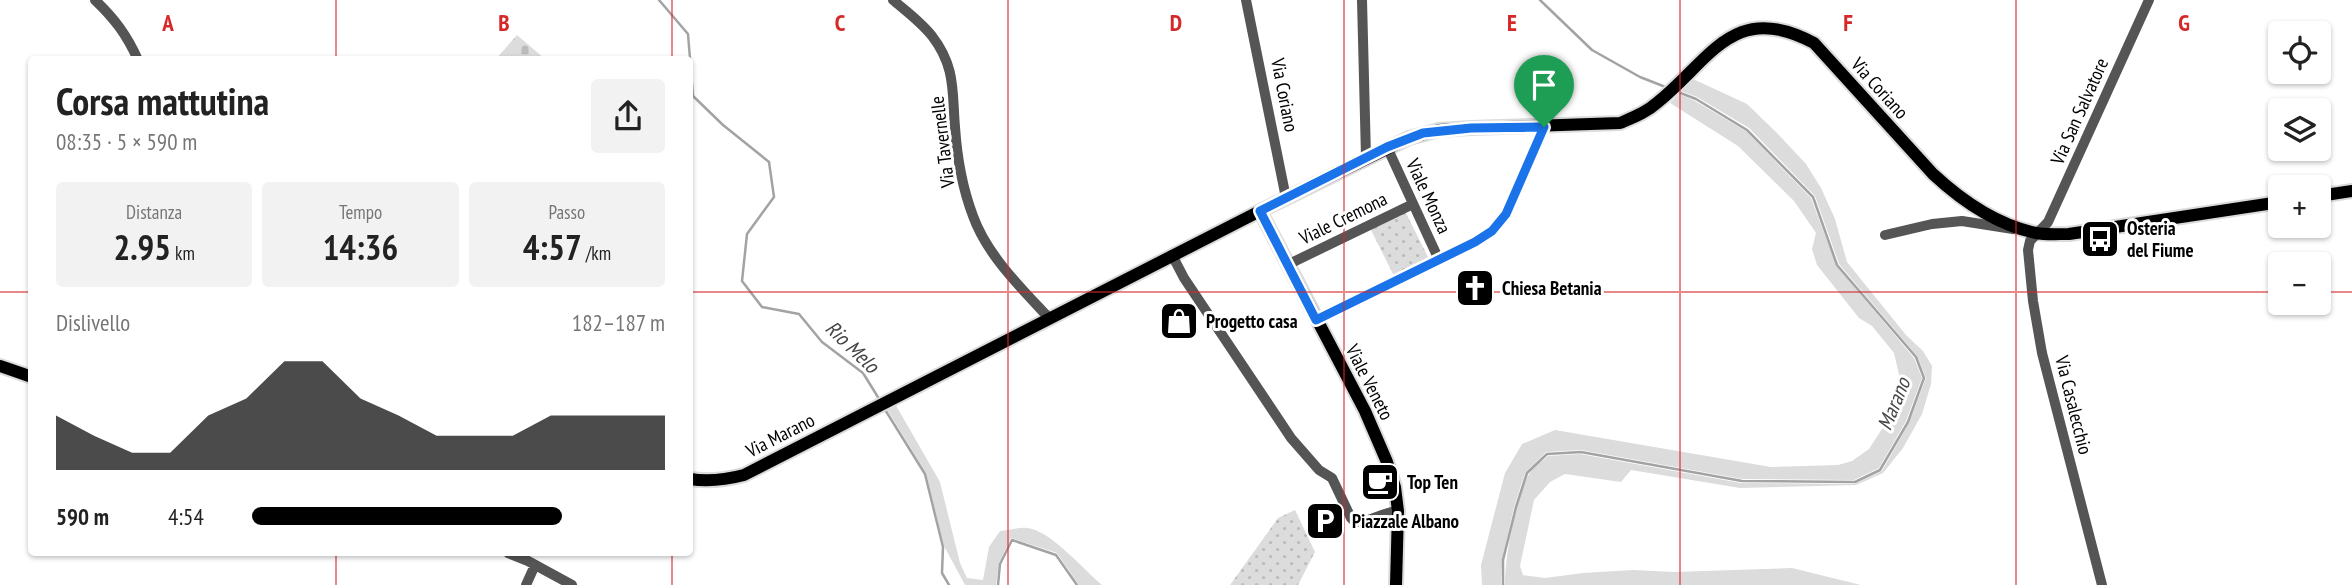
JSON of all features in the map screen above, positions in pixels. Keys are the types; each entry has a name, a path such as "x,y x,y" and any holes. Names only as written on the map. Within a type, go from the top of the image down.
{"main road":[{"name":"Via Coriano","path":"1260,211 1387,147 1438,130 1620,123 1638,116 1658,102 1716,43 1733,31 1772,25 1793,30 1814,43 1953,193 1979,210 2023,229 2037,233 2069,234 2268,204"},
{"path":"2331,194 2352,191"},
{"name":"Via Marano","path":"693,480 723,481 744,475 1260,211"},
{"name":"Viale Veneto","path":"1260,211 1365,411 1387,462 1395,487 1398,511 1396,585"},
{"path":"0,366 28,376"}],"street":[{"path":"95,0 128,37 136,56"},
{"name":"Via Tavernelle","path":"893,0 932,36 944,55 953,79 955,129 962,181 974,219 1002,267 1049,318"},
{"name":"Via Coriano","path":"1246,0 1286,198"},
{"path":"1362,0 1366,157"},
{"name":"Via San Salvatore","path":"2037,233 2048,222 2149,0"},
{"path":"1316,320 1475,242 1500,223 1544,127"},
{"name":"Viale Monza","path":"1387,147 1439,260"},
{"name":"Viale Cremona","path":"1287,265 1413,204"},
{"name":"Via Coriano","path":"1885,235 1932,224 1962,221 2023,229"},
{"name":"Via Casalecchio","path":"2037,233 2030,241 2028,250 2042,353 2102,585"},
{"path":"1172,255 1184,278 1291,438 1337,485 1351,518 1360,522 1398,511"},
{"path":"526,585 532,560 572,585"}],"green space":[{"path":"517,35 542,56 499,56"},
{"path":"1693,79 1747,104 1806,164 1835,219 1847,262 1906,335 1923,351 1932,366 1931,384 1922,414 1903,448 1883,473 1856,485 1740,488 1631,470 1621,482 1565,474 1550,482 1534,500 1520,566 1523,575 1545,578 1633,570 1673,572 1792,568 1861,585 1505,585 1509,545 1523,486 1530,473 1548,456 1580,454 1741,483 1855,484 1882,471 1909,423 1926,378 1917,356 1839,264 1815,196 1749,128 1697,97 1681,91"},
{"path":"1679,94 1746,131 1811,198 1836,265 1914,358 1922,378 1906,421 1879,468 1854,480 1742,479 1581,450 1546,452 1525,473 1502,560 1501,585 1482,585 1481,565 1505,473 1522,444 1555,430 1771,467 1838,465 1852,461 1869,449 1889,418 1900,379 1894,353 1872,326 1859,318 1817,265 1812,249 1816,233 1794,201 1738,146 1670,103"},
{"path":"1405,211 1429,259 1394,276 1370,228"},
{"path":"894,402 940,482 960,563 967,578 983,580 989,547 1000,531 1024,528 1046,535 1102,585 1079,585 1057,553 1011,538 999,563 996,585 965,585 944,546 926,473 885,406"},
{"path":"1295,510 1315,552 1298,585 1230,585 1278,518"}],"waterway":[{"name":"Rio Melo","path":"659,0 688,34 690,56"},
{"name":"Marano","path":"1540,0 1592,50 1640,77 1668,88"},
{"name":"Marano","path":"1503,585 1503,560 1527,473 1547,454 1581,452 1742,481 1855,482 1880,470 1908,422 1924,378 1916,357 1837,265 1813,197 1747,130 1696,99 1678,92"},
{"name":"Rio Melo","path":"693,96 723,125 769,162 774,197 747,234 742,281 762,307 799,314 822,342 863,373 881,402"},
{"name":"Rio Melo","path":"884,408 925,474 943,547 942,573 949,585"},
{"name":"Rio Melo","path":"998,585 1000,564 1012,540 1056,555 1077,585"}],"place":[{"name":"Osteria del Fiume","path":"2100,239"},
{"name":"Chiesa Betania","path":"1475,288"},
{"name":"Progetto casa","path":"1179,321"},
{"name":"Top Ten","path":"1380,482"},
{"name":"Piazzale Albano","path":"1325,521"}],"route":[{"path":"1544,127 1506,214 1492,231 1475,242 1316,320 1260,211 1387,147 1423,133 1471,128 1544,127"}]}
